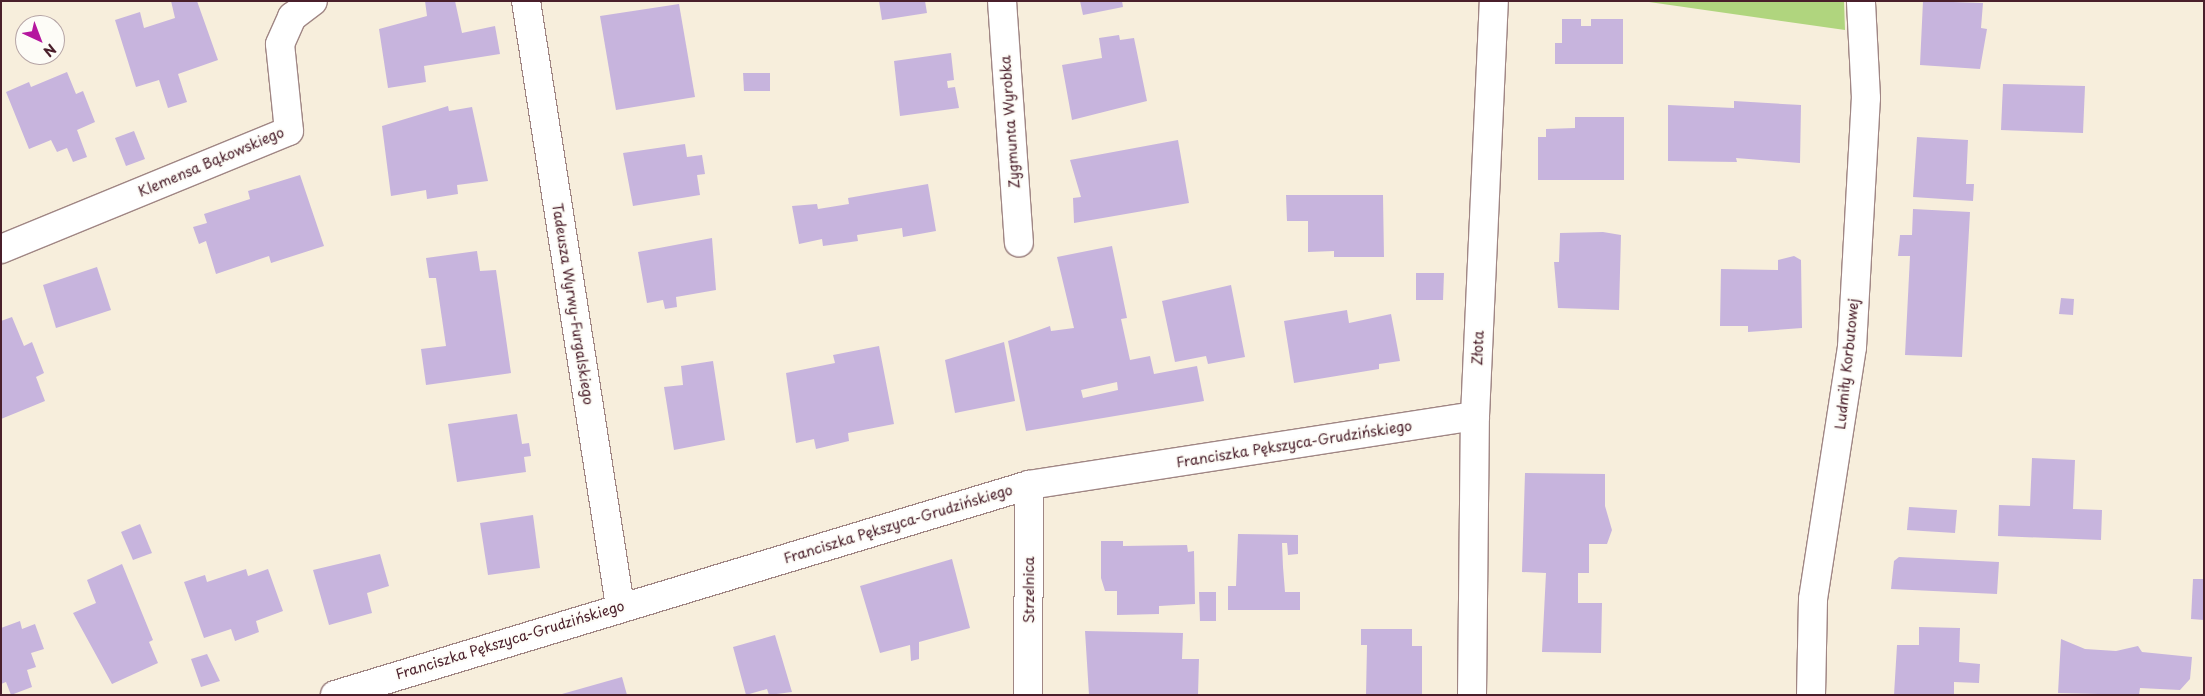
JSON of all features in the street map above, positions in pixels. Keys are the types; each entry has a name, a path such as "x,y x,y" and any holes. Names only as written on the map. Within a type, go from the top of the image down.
{"street":[{"name":"Klemensa Bąkowskiego","path":"1,249 289,131 280,44 292,17 313,1"},
{"name":"Tadeusza Wyrwy-Furgalskiego","path":"526,1 620,606"},
{"name":"Zygmunta Wyrobka","path":"1002,1 1019,242"},
{"name":"Złota","path":"1472,695 1475,416 1494,1"},
{"name":"Ludmiły Korbutowej","path":"1811,695 1813,599 1852,347 1866,98 1861,1"},
{"name":"Franciszka Pększyca-Grudzińskiego","path":"335,695 620,606 1029,485 1475,416"},
{"name":"Strzelnica","path":"1028,695 1029,485"}],"green space":[{"path":"1649,1 1844,1 1845,30 1649,2"}],"building":[{"path":"171,1 197,1 218,60 178,74 187,102 168,108 159,80 136,87 115,20 140,12 144,28 175,18"},
{"path":"425,1 455,1 462,33 495,26 500,54 424,66 426,82 388,88 379,29 427,16"},
{"path":"879,1 925,1 927,13 882,20"},
{"path":"1080,1 1122,1 1123,7 1083,15"},
{"path":"1923,1 1983,3 1981,28 1987,29 1980,69 1920,65"},
{"path":"679,4 695,97 616,110 600,16"},
{"path":"1562,19 1581,19 1581,26 1591,26 1591,19 1623,19 1623,64 1555,64 1555,43 1562,43"},
{"path":"1119,35 1120,40 1134,38 1147,101 1072,120 1062,65 1102,58 1099,38"},
{"path":"951,53 954,80 947,81 948,88 955,87 959,108 900,116 894,61"},
{"path":"67,72 76,94 83,91 95,122 77,130 87,157 73,162 67,148 57,152 51,140 29,149 6,92 29,82 31,87"},
{"path":"743,73 770,73 770,91 744,91"},
{"path":"2003,84 2085,86 2083,133 2001,130"},
{"path":"1734,101 1801,105 1800,163 1736,158 1737,162 1668,161 1668,105 1734,108"},
{"path":"448,106 449,111 472,107 488,181 457,185 458,194 427,199 426,190 391,196 382,126"},
{"path":"1575,117 1624,117 1624,180 1538,180 1538,137 1546,137 1546,129 1575,128"},
{"path":"134,131 145,159 126,166 115,138"},
{"path":"1917,137 1968,140 1966,184 1974,184 1973,201 1913,197"},
{"path":"1178,140 1189,203 1074,223 1073,198 1081,197 1070,160"},
{"path":"685,144 687,157 702,155 705,174 697,175 700,195 633,206 623,153"},
{"path":"300,175 324,246 271,263 269,256 216,274 206,241 199,244 193,227 207,223 204,214 250,199 248,191"},
{"path":"928,184 936,231 903,237 902,228 857,235 858,241 823,246 822,239 799,244 792,206 817,204 818,209 849,204 848,198"},
{"path":"1286,195 1383,195 1384,257 1334,257 1334,251 1308,252 1308,221 1287,221"},
{"path":"1913,209 1970,212 1962,357 1905,355 1910,256 1898,256 1900,235 1912,235"},
{"path":"1603,232 1621,235 1619,310 1558,308 1554,262 1559,262 1560,233"},
{"path":"712,238 716,290 676,297 677,307 665,309 663,300 647,303 638,252"},
{"path":"1112,246 1127,318 1121,319 1130,360 1150,356 1154,374 1197,366 1204,401 1026,431 1008,341 1050,326 1051,331 1074,328 1057,257","holes":["1117,382 1118,390 1083,398 1081,390"]},
{"path":"477,251 480,271 496,270 511,373 426,385 421,349 446,346 436,278 429,278 426,258"},
{"path":"1794,256 1801,260 1802,328 1748,332 1748,326 1720,326 1721,269 1778,270 1778,260"},
{"path":"97,267 111,310 56,328 43,285"},
{"path":"1416,273 1444,273 1443,300 1416,300"},
{"path":"1231,285 1245,357 1208,364 1206,356 1175,362 1162,301"},
{"path":"2061,298 2074,299 2073,315 2059,314"},
{"path":"1347,310 1349,323 1391,314 1400,361 1379,364 1379,369 1294,383 1284,321"},
{"path":"12,317 24,346 32,342 44,373 36,377 45,401 1,419 1,321"},
{"path":"1004,342 1015,401 955,413 945,360"},
{"path":"879,346 894,424 848,433 849,441 816,449 814,439 796,443 786,373 835,363 833,355"},
{"path":"713,361 725,440 674,450 664,387 683,385 681,366"},
{"path":"517,414 522,444 529,443 531,456 524,457 526,472 457,482 448,424"},
{"path":"2032,458 2075,460 2073,509 2102,510 2101,540 1998,536 1999,505 2030,506"},
{"path":"1525,473 1605,474 1605,506 1612,530 1607,544 1589,544 1589,573 1578,573 1578,603 1602,603 1601,653 1542,652 1546,573 1522,572"},
{"path":"1909,507 1957,510 1955,533 1907,530"},
{"path":"533,515 540,568 488,575 480,523"},
{"path":"140,524 152,553 133,560 121,532"},
{"path":"1238,534 1298,535 1298,554 1288,555 1287,543 1282,543 1285,592 1300,592 1300,610 1228,610 1228,586 1236,586"},
{"path":"1101,541 1123,541 1123,546 1187,545 1188,552 1194,551 1195,604 1159,606 1159,614 1117,615 1117,591 1105,591 1101,578"},
{"path":"380,554 389,586 367,593 372,613 329,625 313,570"},
{"path":"1899,557 1999,562 1997,594 1891,589 1894,561"},
{"path":"952,559 970,628 919,642 919,659 911,661 910,645 880,653 860,586"},
{"path":"122,564 153,640 149,642 158,663 112,684 73,613 96,603 87,580"},
{"path":"246,569 248,576 268,569 283,611 256,621 259,632 235,641 231,629 204,638 184,582 205,575 207,582"},
{"path":"2193,579 2204,579 2204,620 2191,619"},
{"path":"1199,592 1216,592 1216,621 1200,621"},
{"path":"20,621 22,629 35,624 44,649 31,653 36,667 27,670 32,687 11,695 6,682 1,684 1,628"},
{"path":"1919,627 1960,628 1959,662 1980,664 1979,683 1954,682 1954,695 1894,695 1897,645 1919,645"},
{"path":"1361,629 1412,629 1412,646 1422,646 1422,695 1366,695 1367,645 1361,645"},
{"path":"1085,631 1183,633 1182,659 1199,659 1198,695 1089,695"},
{"path":"775,635 792,692 769,695 767,689 746,695 733,647"},
{"path":"2061,639 2085,649 2116,651 2138,646 2142,652 2192,657 2190,679 2180,690 2140,688 2139,695 2058,693"},
{"path":"207,654 220,681 201,687 191,659"},
{"path":"622,677 627,695 562,695 562,694"}]}
